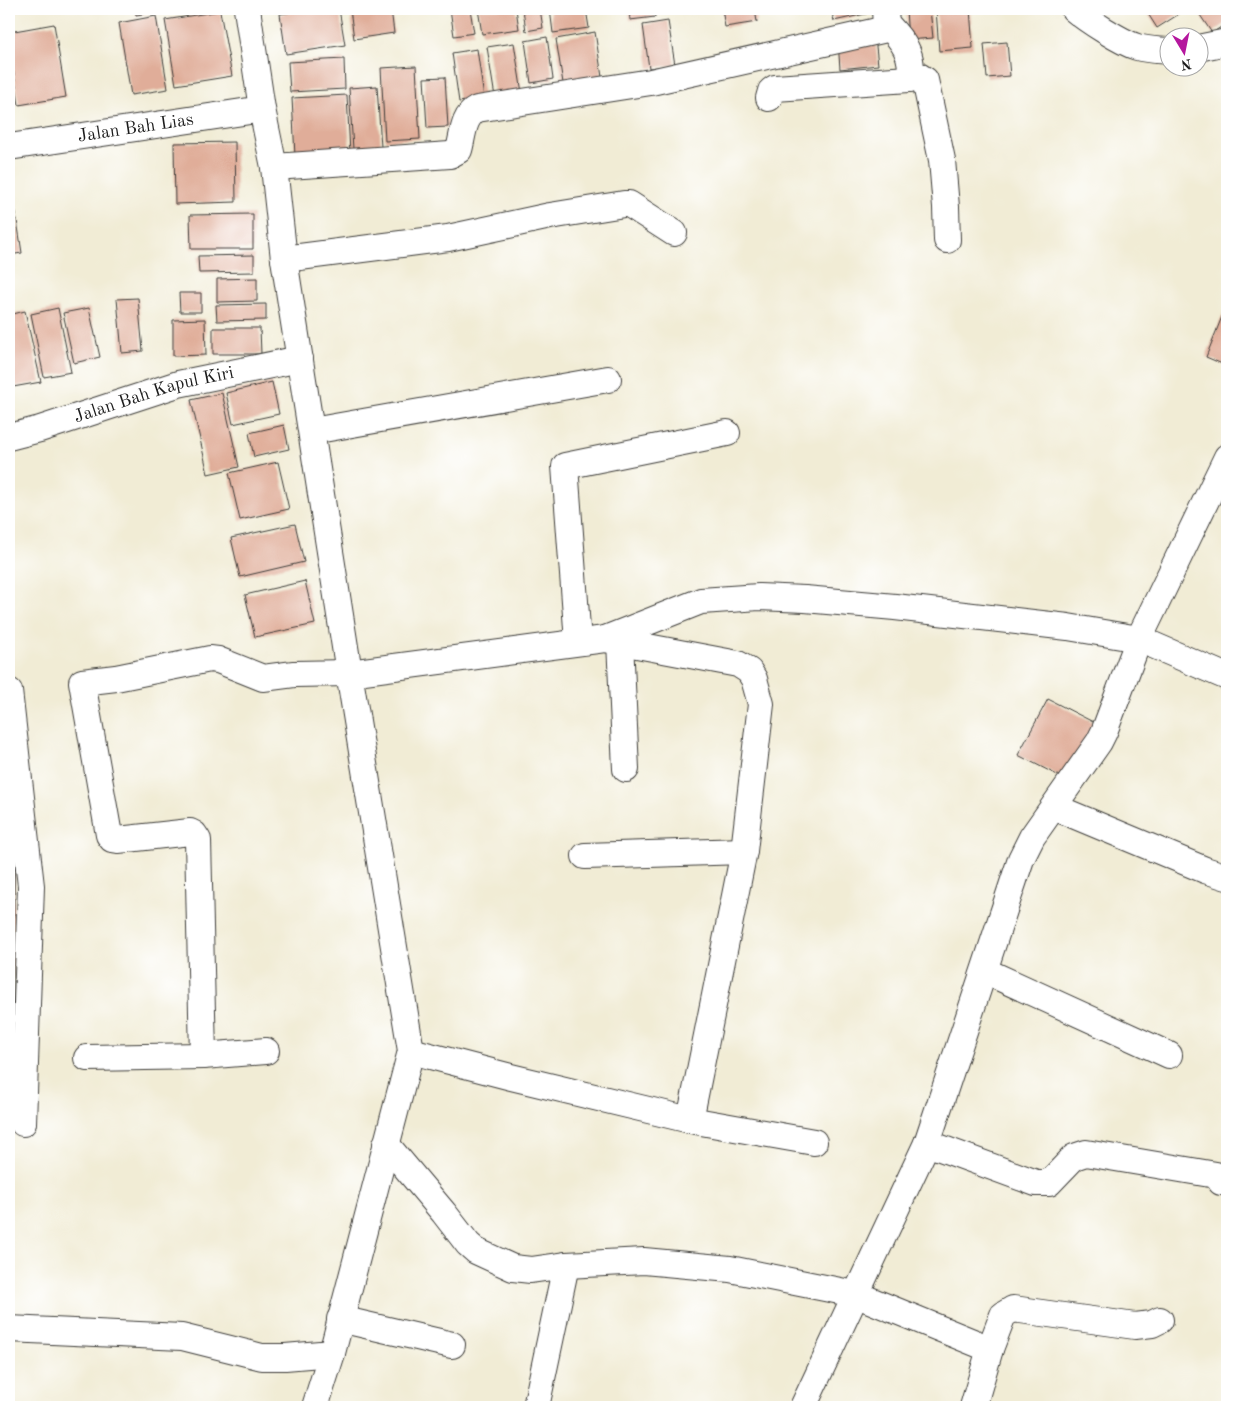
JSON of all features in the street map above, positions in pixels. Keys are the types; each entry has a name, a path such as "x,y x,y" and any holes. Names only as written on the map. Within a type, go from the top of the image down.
{"street":[{"path":"247,9 262,109 274,167 284,259 349,673 411,1051 332,1353 315,1407"},
{"path":"1074,9 1083,17 1136,47 1158,50"},
{"path":"274,167 450,155 459,150 467,117 470,112 477,109 651,82 882,30 886,27 886,16"},
{"path":"886,16 903,42 908,54 911,72 909,79"},
{"path":"769,98 768,96 775,88 909,79 919,76 925,80 942,160 947,240"},
{"name":"Jalan Bah Lias","path":"9,147 262,109"},
{"path":"284,259 448,238 550,216 624,204 629,204 674,233"},
{"name":"Jalan Bah Kapul Kiri","path":"9,437 40,429 178,384 300,359"},
{"path":"312,431 608,379"},
{"path":"578,642 565,466 728,433"},
{"path":"803,1407 927,1143 1021,859 1032,837 1099,742 1139,639 1219,493 1227,457"},
{"path":"613,640 701,601 759,597 805,599 1068,627 1139,639 1227,677"},
{"path":"203,1056 198,840 190,832 118,840 112,839 109,835 82,682 116,678 210,659 218,660 263,678 294,674 349,673 578,642 613,640 738,664 749,671 754,679 761,704 744,851 690,1120"},
{"path":"613,640 626,769"},
{"path":"9,693 31,886 23,1123"},
{"path":"1054,807 1205,870 1227,877"},
{"path":"585,856 744,851"},
{"path":"985,971 1169,1056"},
{"path":"87,1058 203,1056 266,1050"},
{"path":"411,1051 690,1120 814,1142"},
{"path":"927,1143 1036,1183 1049,1183 1074,1157 1086,1153 1216,1176 1220,1182 1227,1183"},
{"path":"386,1144 476,1251 513,1268 522,1270 566,1265 644,1261 730,1269 855,1294 990,1349"},
{"path":"536,1407 566,1265"},
{"path":"973,1407 990,1349 1003,1315 1013,1309 1135,1326 1152,1324 1160,1320"},
{"path":"340,1319 452,1345"},
{"path":"9,1330 182,1337 262,1357 332,1353"}],"building":[{"path":"135,9 169,9 169,10 136,15"},
{"path":"313,9 339,9 345,45 286,54 280,14"},
{"path":"350,9 391,9 394,33 354,39"},
{"path":"450,9 470,9 474,33 454,36"},
{"path":"478,9 516,9 519,29 482,34"},
{"path":"523,9 540,9 543,28 526,31"},
{"path":"550,9 586,9 589,28 553,33"},
{"path":"629,9 654,9 655,17 630,20"},
{"path":"722,9 755,9 757,22 725,27"},
{"path":"831,9 873,9 874,12 834,21"},
{"path":"906,9 930,9 933,38 908,40"},
{"path":"936,9 970,9 973,48 939,51"},
{"path":"1145,9 1187,9 1157,28"},
{"path":"1204,9 1221,9 1227,19 1227,23 1212,33 1198,12"},
{"path":"220,11 232,76 176,85 165,20"},
{"path":"156,16 168,89 131,95 119,23"},
{"path":"668,21 675,65 649,68 643,25"},
{"path":"54,24 66,97 19,105 9,44 9,32"},
{"path":"595,32 602,77 563,83 556,39"},
{"path":"547,37 553,79 531,83 525,41"},
{"path":"875,37 878,65 840,69 838,41"},
{"path":"1007,42 1010,76 987,78 984,44"},
{"path":"514,43 522,93 495,97 487,47"},
{"path":"477,49 484,98 459,102 452,53"},
{"path":"344,59 345,89 290,92 288,62"},
{"path":"416,66 420,139 385,141 381,68"},
{"path":"445,77 448,127 427,128 424,78"},
{"path":"377,86 381,147 353,149 349,88"},
{"path":"347,95 350,153 295,156 292,98"},
{"path":"235,142 236,202 175,204 174,143"},
{"path":"15,207 22,253 9,255 9,208"},
{"path":"253,214 253,249 191,249 190,215"},
{"path":"254,255 254,272 199,273 198,256"},
{"path":"257,278 257,301 217,302 217,279"},
{"path":"179,293 201,293 201,312 180,312"},
{"path":"138,298 143,351 122,353 117,299"},
{"path":"266,304 266,320 217,321 216,305"},
{"path":"1227,304 1227,366 1206,357"},
{"path":"58,308 71,372 44,377 31,314"},
{"path":"89,308 100,357 74,363 63,313"},
{"path":"25,311 41,382 13,387 9,367 9,315"},
{"path":"205,319 206,355 173,356 173,320"},
{"path":"213,328 260,328 261,354 213,354"},
{"path":"272,382 279,414 233,424 226,393"},
{"path":"222,393 239,467 208,474 191,400"},
{"path":"284,425 289,449 254,457 249,433"},
{"path":"278,462 289,509 240,520 229,473"},
{"path":"295,524 304,562 240,577 231,538"},
{"path":"305,581 315,624 255,637 245,595"},
{"path":"1048,699 1097,724 1067,780 1018,755"},
{"path":"9,834 15,834 11,1094 9,1094"}]}
